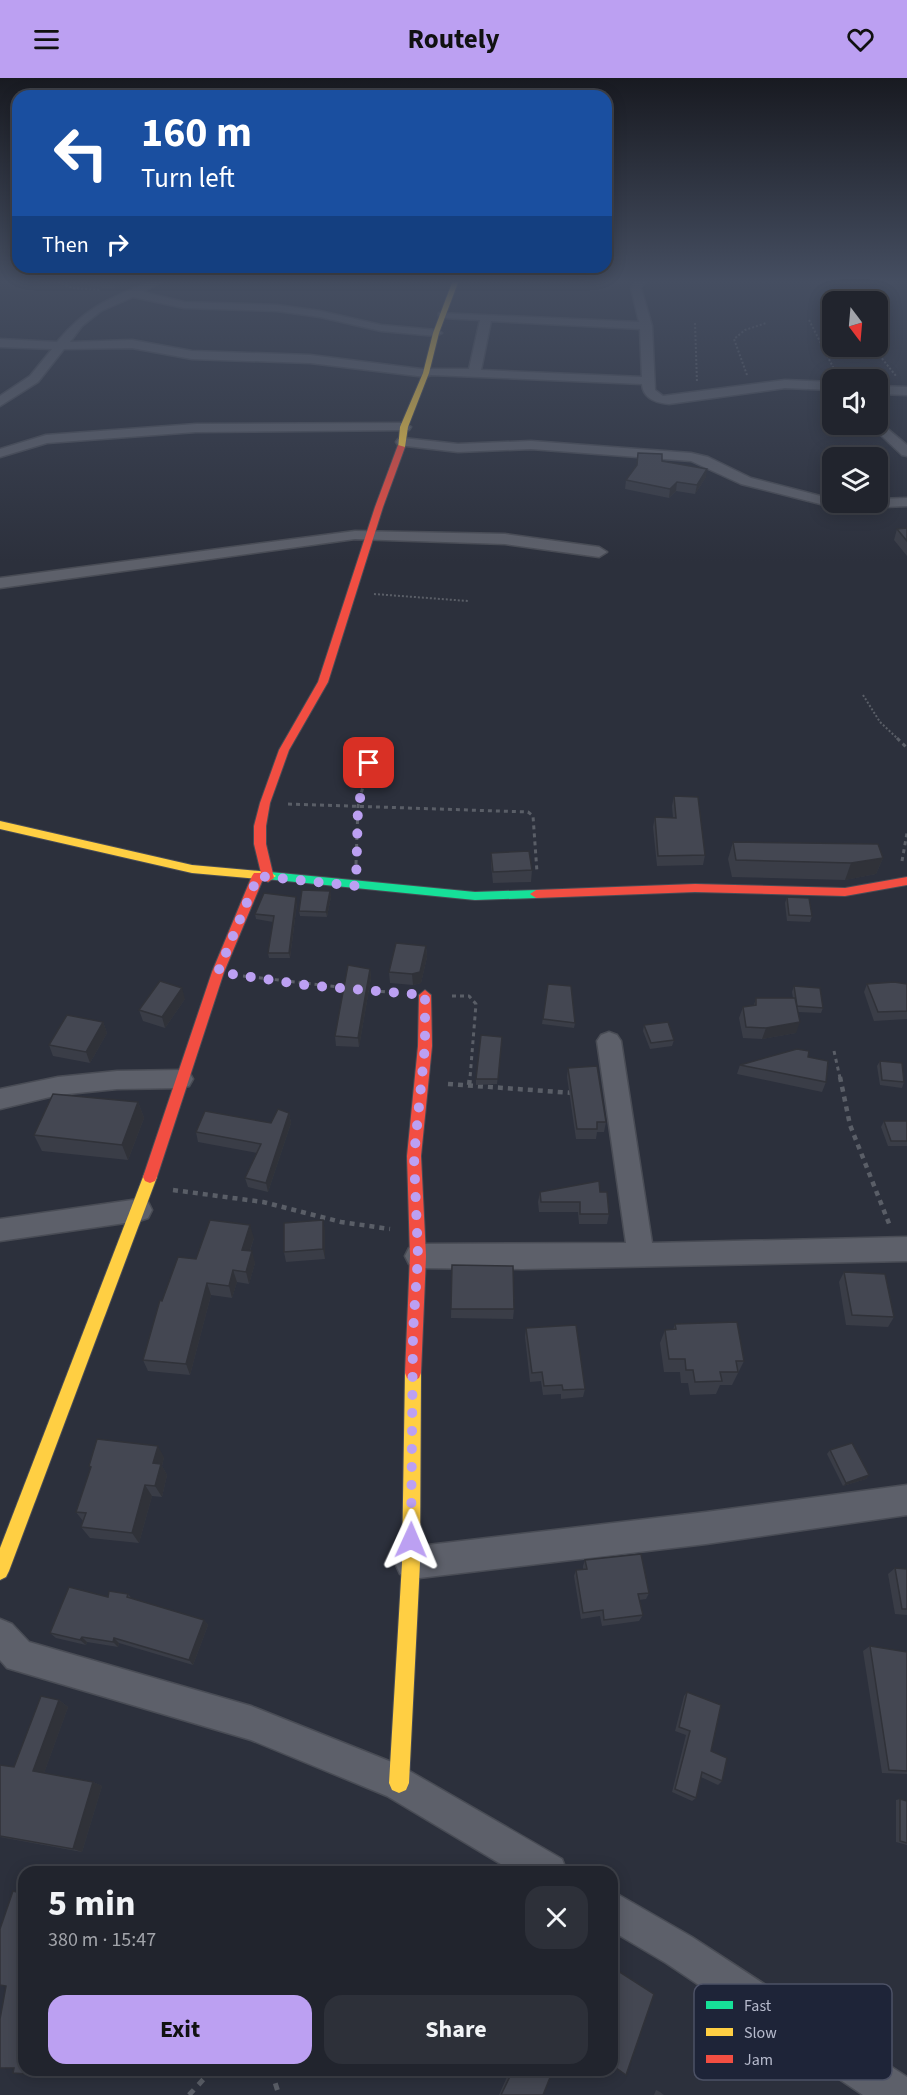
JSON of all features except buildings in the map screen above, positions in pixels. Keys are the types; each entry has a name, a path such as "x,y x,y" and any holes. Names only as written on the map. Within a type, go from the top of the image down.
{"street":[{"path":"0,402 38,374"},
{"path":"0,1571 142,1198 218,972 263,877 260,826 265,803 284,750 323,682 379,507 403,442 404,427 425,374"},
{"path":"515,374 648,381"},
{"path":"648,374 651,394 659,399 669,400 752,387 822,381"},
{"path":"888,390 907,391"},
{"path":"0,453 46,439 196,428 404,427"},
{"path":"888,435 907,452"},
{"path":"403,442 458,448 531,445 691,457 703,460 746,481 840,505 907,502"},
{"path":"0,583 355,534 371,537 505,539 599,552"},
{"path":"0,825 192,869 475,896 694,888 845,892 907,881"},
{"path":"399,1782 411,1563 413,1332 418,1245 414,1156 425,1046 425,995"},
{"path":"609,1041 641,1255"},
{"path":"0,1099 58,1086 117,1080 181,1079"},
{"path":"0,1230 142,1198"},
{"path":"418,1245 641,1255 903,1249"},
{"path":"411,1563 694,1529 907,1500"},
{"path":"0,1636 19,1656 251,1723 399,1782 539,1866"},
{"path":"618,1914 730,1984"},
{"path":"876,2080 899,2095"}],"path":[{"path":"696,374 697,396"},
{"path":"747,374 752,387"},
{"path":"894,374 907,391"},
{"path":"353,593 468,601"},
{"path":"863,695 880,722 907,748"},
{"path":"356,886 358,806 369,763"},
{"path":"265,803 532,813 537,847 538,894"},
{"path":"218,972 305,985 425,995 469,996 474,999 469,1085"},
{"path":"834,1051 850,1125 903,1249"},
{"path":"421,1081 541,1092 616,1092"},
{"path":"142,1198 263,1202 418,1245"},
{"path":"189,2095 206,2076"},
{"path":"273,2076 279,2095"}],"traffic: fast":[{"path":"270,876 475,896 536,894"}],"traffic: slow":[{"path":"401,447 404,427 426,374"},
{"path":"0,825 192,869 270,876"},
{"path":"0,1571 150,1177"},
{"path":"399,1783 411,1563 413,1373"}],"traffic: jam":[{"path":"268,878 260,844 260,826 265,803 284,750 323,682 379,507 401,447"},
{"path":"150,1177 218,972 258,876"},
{"path":"536,894 695,888 845,892 907,881"},
{"path":"413,1373 418,1256 414,1156 425,1046 425,995"}],"route":[{"path":"369,763 358,806 356,886 258,876 218,972 305,985 425,995 425,1046 414,1156 418,1256 413,1332 411,1540"}]}
